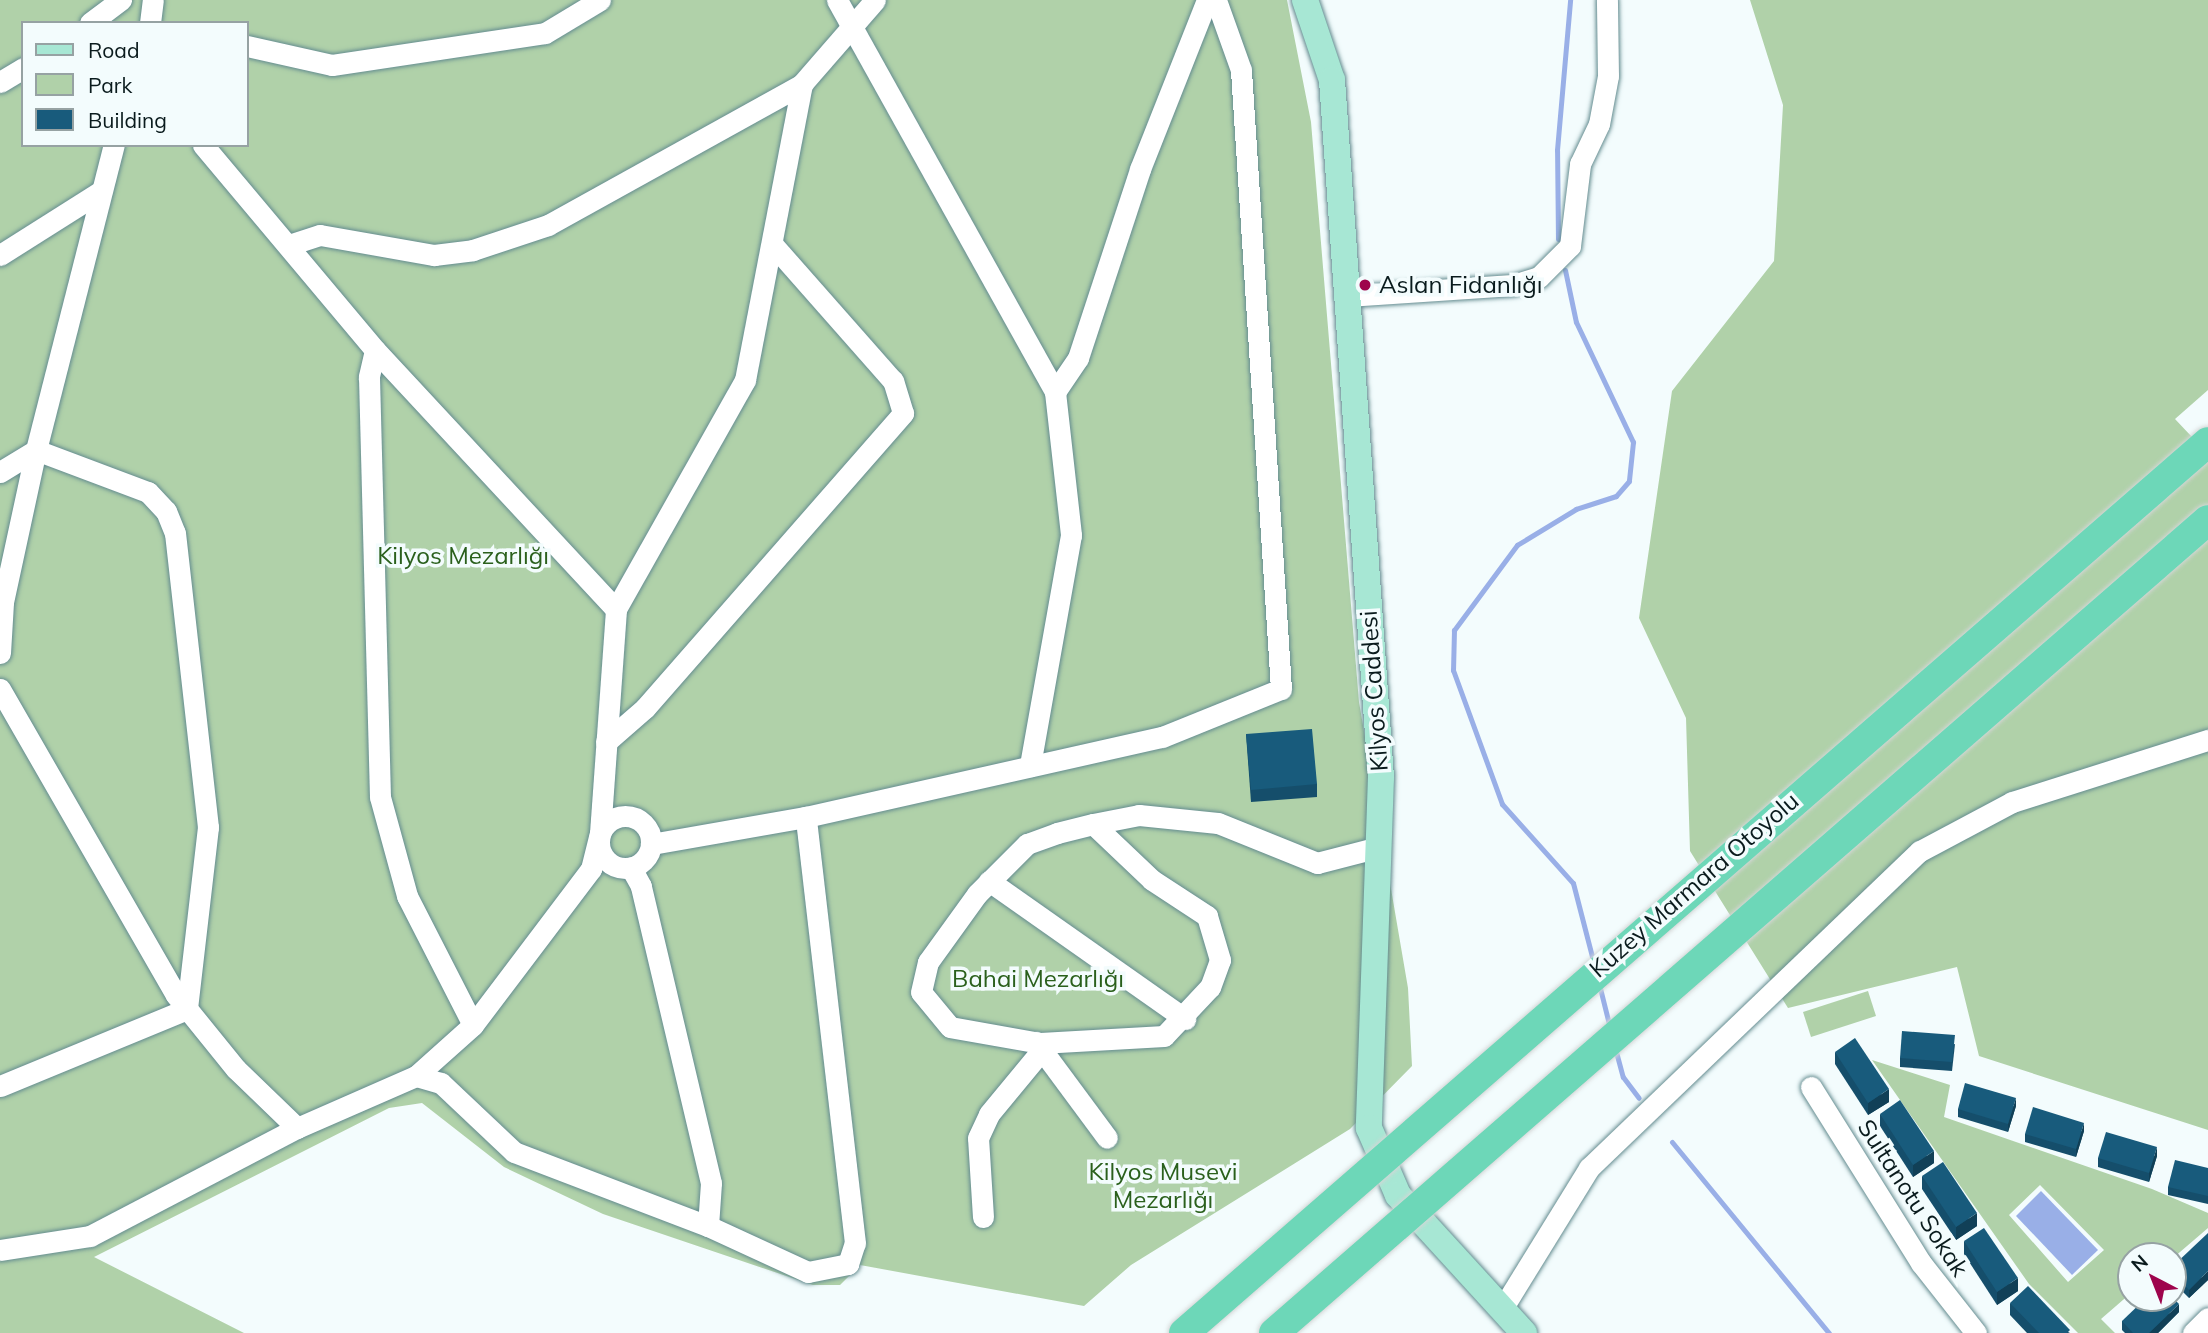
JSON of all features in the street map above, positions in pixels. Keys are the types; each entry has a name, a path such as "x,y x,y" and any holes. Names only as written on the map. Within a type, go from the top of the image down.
{"highway":[{"name":"Kuzey Marmara Otoyolu","path":"1184,1333 2208,442"},
{"path":"1274,1333 2208,520"}],"main road":[{"name":"Kilyos Caddesi","path":"1305,0 1332,80 1381,777 1369,1128 1398,1195 1524,1333"}],"street":[{"path":"93,21 121,0"},
{"path":"150,21 153,0"},
{"path":"248,46 332,65 545,33 600,0"},
{"path":"837,0 1055,392 1071,535 1030,766"},
{"path":"292,244 320,235 434,255 474,250 548,225 802,85 875,0"},
{"path":"1055,392 1078,358 1140,169 1207,0"},
{"path":"631,867 651,844 806,817 1162,737 1280,689 1241,70 1216,0"},
{"path":"1347,296 1513,285 1539,277 1570,246 1580,164 1599,124 1608,76 1607,0"},
{"path":"0,82 21,69"},
{"path":"0,1250 90,1236 297,1128 416,1076 473,1025 591,869 600,833 616,609 745,380 802,85"},
{"path":"0,653 1,604 98,193 113,147"},
{"path":"206,147 292,244 375,349 616,609"},
{"path":"0,255 98,193"},
{"path":"606,742 645,708 903,413 893,381 773,245"},
{"path":"375,349 369,377 380,797 407,896 473,1025"},
{"path":"0,472 36,450"},
{"path":"36,450 148,492 166,511 175,533 208,827 187,1009"},
{"path":"0,689 187,1009 236,1069 297,1128"},
{"path":"1502,1310 1589,1168 1920,851 2012,802 2208,740"},
{"path":"1093,824 1117,841 1152,880 1207,916 1218,937 1220,960 1210,987 1185,1019 1164,1036 1039,1046 950,1027 921,992 928,962 989,881 1027,845 1093,824 1139,815 1218,823 1317,863 1379,847"},
{"path":"1117,841 1121,824 1139,815"},
{"path":"651,844 644,824 629,816 605,824 600,833 604,858 631,867 641,886 711,1183 708,1226"},
{"path":"416,1076 441,1083 465,1113 514,1152 708,1226 808,1272 848,1264 855,1243 806,817"},
{"path":"989,881 1185,1019"},
{"path":"0,1086 187,1009"},
{"path":"1039,1046 1107,1138"},
{"path":"983,1217 978,1138 989,1114 1039,1046"},
{"name":"Sultanotu Sokak","path":"1811,1087 1921,1263 1976,1333"},
{"path":"2193,1333 2208,1318"}],"green space":[{"name":"Kilyos Mezarlığı","path":"0,0 1287,0 1311,122 1359,702 1408,988 1412,1066 1350,1129 1131,1265 1084,1306 860,1265 840,1285 813,1285 603,1214 504,1167 422,1103 389,1108 94,1257 244,1333 0,1333"},
{"path":"1750,0 2208,0 2208,390 2175,419 2208,454 2208,1130 1979,1056 1957,967 1788,1008 1690,851 1686,718 1639,618 1672,391 1774,261 1783,105"},
{"path":"1868,991 1876,1016 1811,1037 1803,1012"},
{"path":"1872,1060 1950,1085 1944,1117 2152,1189 2208,1213 2208,1228 2187,1246 2187,1242 2117,1242 2117,1305 2101,1319 2115,1333 2078,1333 2029,1284","holes":["2040,1185 2104,1250 2068,1282 2009,1215"]}],"water":[{"path":"2041,1191 2098,1250 2072,1275 2016,1216"}],"building":[{"path":"1312,729 1317,784 1251,790 1246,734"},
{"path":"1902,1031 1955,1035 1952,1062 1900,1058"},
{"path":"1855,1038 1889,1089 1868,1103 1835,1052"},
{"path":"1965,1083 2016,1098 2008,1124 1958,1109"},
{"path":"1900,1100 1934,1151 1913,1165 1880,1114"},
{"path":"2033,1107 2084,1123 2076,1149 2025,1134"},
{"path":"2106,1132 2157,1147 2149,1173 2098,1158"},
{"path":"2175,1160 2208,1168 2208,1196 2168,1187"},
{"path":"1943,1162 1977,1213 1956,1227 1922,1176"},
{"path":"1984,1228 2018,1278 1997,1292 1964,1241"},
{"path":"2208,1233 2208,1271 2189,1290 2187,1288 2187,1253"},
{"path":"2028,1286 2070,1330 2067,1333 2039,1333 2010,1303"},
{"path":"2131,1312 2171,1312 2149,1333 2133,1333 2122,1321"}],"waterway":[{"path":"1558,239 1557,150 1570,0"},
{"path":"1565,270 1576,322 1633,442 1629,481 1616,496 1576,509 1517,545 1454,630 1453,670 1502,804 1573,883 1594,964"},
{"path":"1599,984 1610,1028"},
{"path":"1615,1048 1623,1077 1639,1098"},
{"path":"1672,1142 1829,1333"}],"place":[{"name":"Aslan Fidanlığı","path":"1365,285"}],"park label":[{"name":"Bahai Mezarlığı","path":"1038,979"},
{"name":"Kilyos Musevi Mezarlığı","path":"1163,1186"}]}
